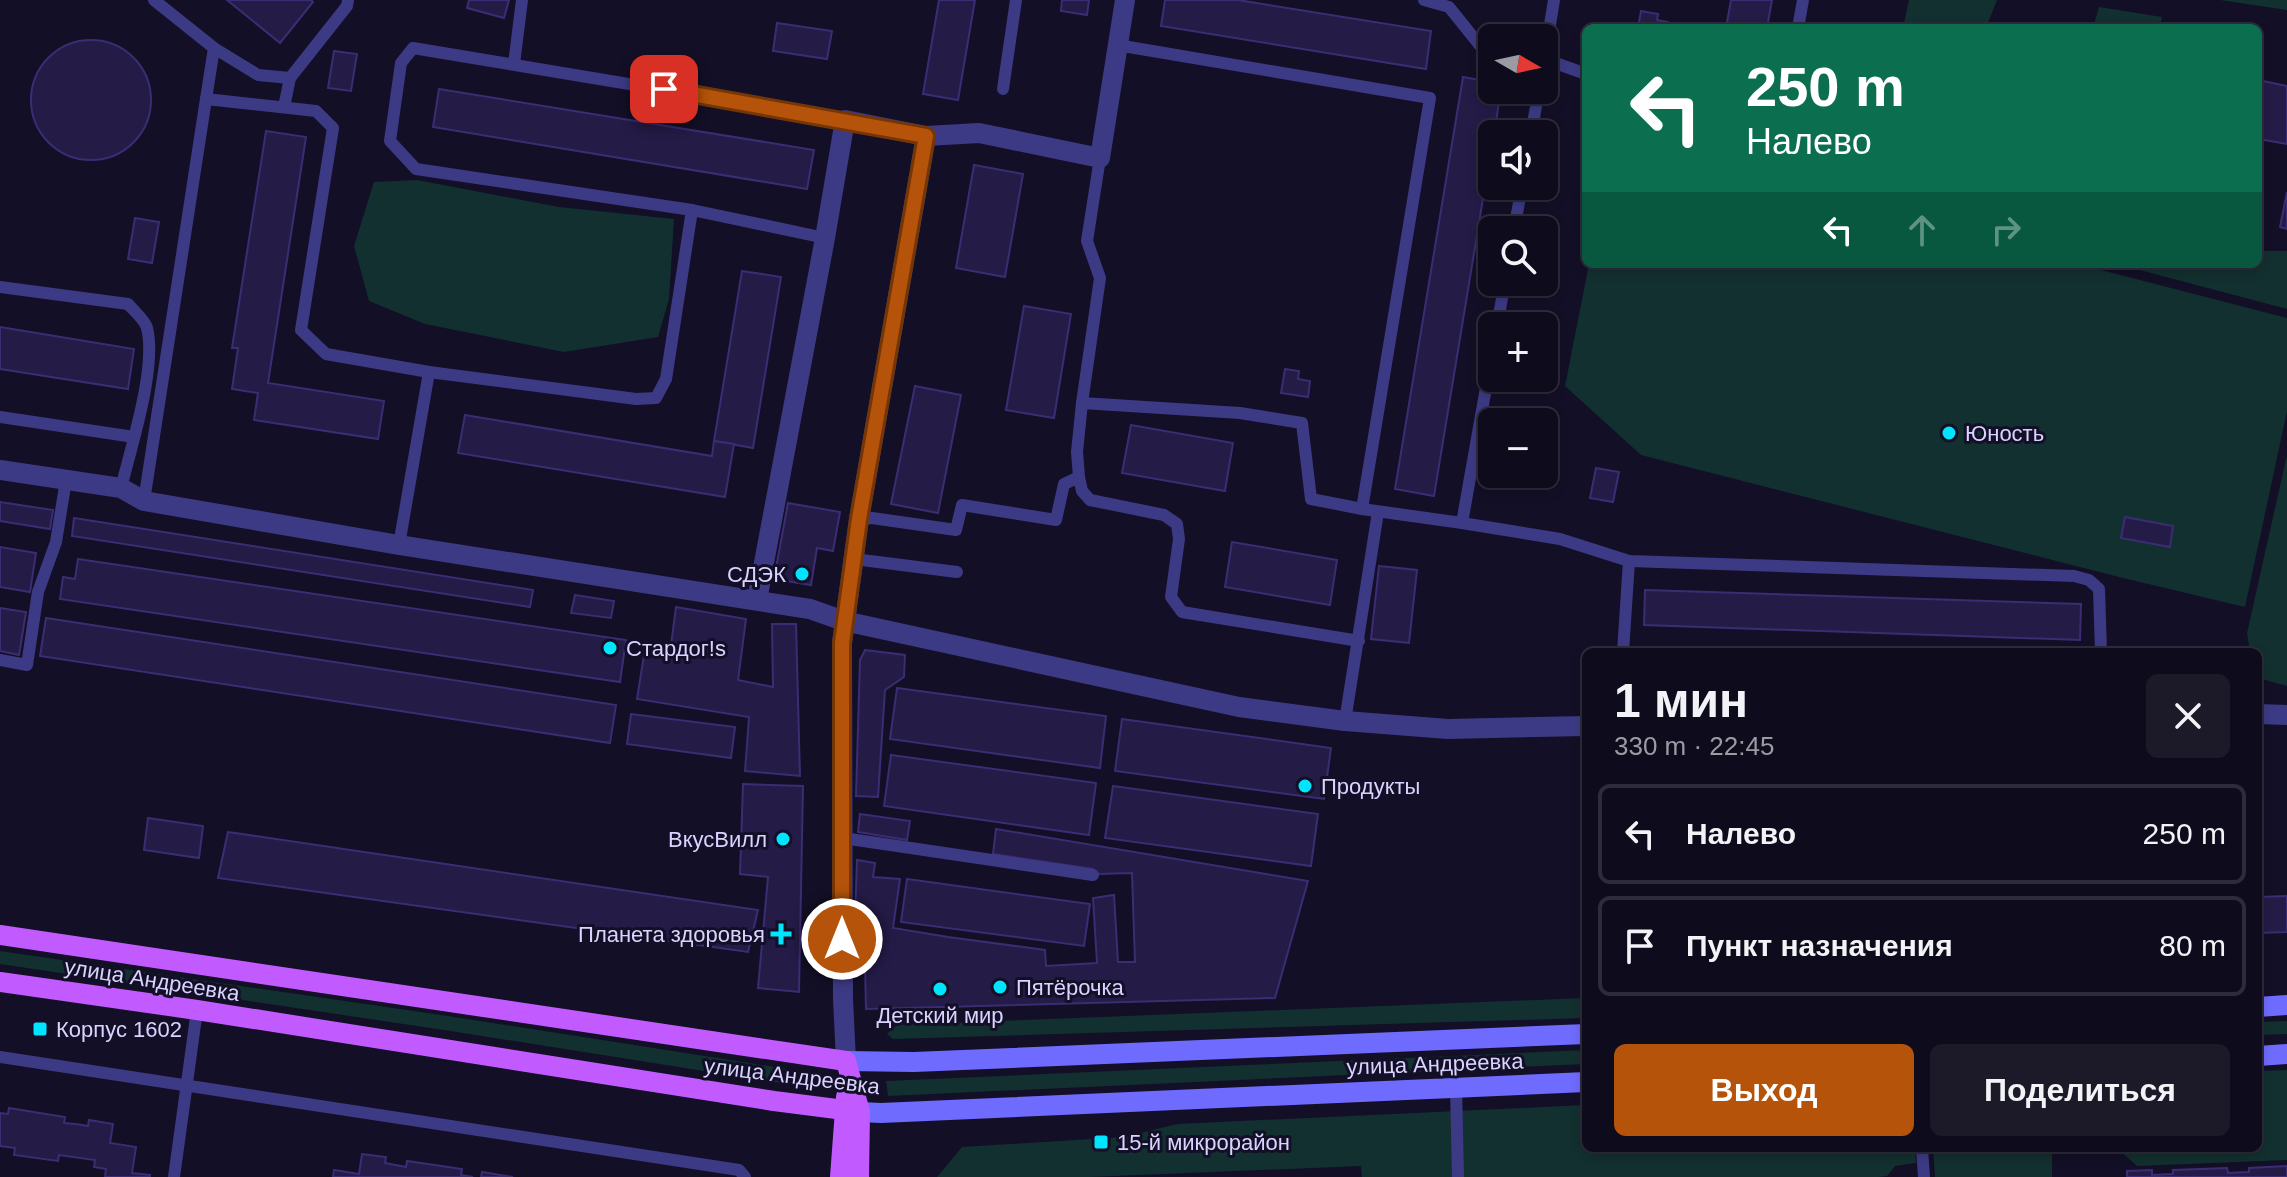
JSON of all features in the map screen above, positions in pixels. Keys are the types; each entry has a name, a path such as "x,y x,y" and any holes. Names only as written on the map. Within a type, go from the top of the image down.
{"main road":[{"name":"улица Андреевка","path":"0,935 846,1061 927,1061 1582,1034"},
{"name":"улица Андреевка","path":"0,982 881,1113 1582,1082"},
{"path":"2262,1007 2287,1005"},
{"path":"2262,1056 2287,1054"},
{"path":"846,1061 859,1177"},
{"path":"840,1177 853,1111"}],"street":[{"path":"757,600 845,120 926,136 979,133 1100,158 1125,0"},
{"path":"846,1061 842,643 859,519 926,136"},
{"path":"0,470 121,488 144,501 399,545 810,609 844,621 1239,707 1345,721 1448,729 1582,726"},
{"path":"2262,714 2287,715"}],"lane":[{"path":"154,0 214,48 258,75 290,78"},
{"path":"284,107 290,78 347,6 348,0"},
{"path":"514,64 522,0"},
{"path":"1003,89 1016,0"},
{"path":"1424,0 1449,7 1478,43"},
{"path":"1550,24 1554,0"},
{"path":"1799,24 1803,0"},
{"path":"1117,45 1430,98 1362,509"},
{"path":"144,501 214,48"},
{"path":"825,238 692,210 416,169 390,141 401,63 413,48 845,120"},
{"path":"1558,65 1582,73"},
{"path":"206,99 316,111 333,128 301,330 326,354 429,372 636,399 656,398 666,379 692,210"},
{"path":"1100,158 1087,241 1100,278 1077,452 1082,491 1090,500 1164,515 1177,524 1179,539 1171,597 1182,612 1359,641"},
{"path":"0,287 128,304 147,325 149,353 141,411 121,488"},
{"path":"399,545 429,372"},
{"path":"1462,523 1485,392"},
{"path":"1082,403 1240,413 1302,423 1311,499 1560,539 1629,561 2074,576 2089,580 2099,589 2101,648"},
{"path":"0,417 134,437"},
{"path":"859,519 872,518 956,530 962,505 1056,520 1064,484 1079,477"},
{"path":"0,660 27,665 38,592 56,542 66,480"},
{"path":"1345,721 1378,512"},
{"path":"854,559 957,572"},
{"path":"1623,648 1629,561"},
{"path":"843,838 1093,875"},
{"path":"174,1177 197,1010"},
{"path":"0,1057 739,1170 745,1177"},
{"path":"1456,1087 1458,1177"},
{"path":"1922,1152 1924,1177"}],"green space":[{"path":"1909,0 1997,0 1988,24 1904,24"},
{"path":"2220,0 2287,0 2287,10"},
{"path":"2099,7 2162,17 2161,24 2094,24"},
{"path":"417,180 559,207 674,219 669,299 658,337 564,352 425,324 369,301 354,246 374,182"},
{"path":"2262,251 2287,251 2287,309 2132,268 2262,268"},
{"name":"Юность","path":"1588,268 2093,268 2287,318 2287,411 2245,607 1641,455 1565,386"},
{"path":"2287,455 2287,686 2262,679 2262,648 2249,648 2247,633"},
{"path":"0,951 813,1073 815,1081 811,1088 0,964"},
{"path":"1582,998 1582,1018 893,1039 887,1034 897,1025"},
{"path":"2287,1021 2287,1034 2262,1035 2262,1022"},
{"path":"1582,1050 1582,1064 888,1096 886,1081"},
{"path":"2287,1070 2287,1160 2137,1166 2121,1152 2262,1152 2262,1071"},
{"path":"1582,1105 1582,1152 1915,1152 1916,1163 1895,1166 1887,1176 1879,1177 1362,1177 1361,1166 1090,1177 937,1177 962,1147 1124,1137 1177,1124"},
{"path":"1933,1152 2078,1152 2052,1154 2052,1177 1935,1177"}],"building":[{"path":"227,0 311,0 313,2 280,43"},
{"path":"469,0 509,0 504,18 467,8"},
{"path":"939,0 975,0 958,100 923,94"},
{"path":"1062,0 1089,0 1087,15 1061,11"},
{"path":"1165,0 1238,0 1431,31 1426,69 1161,26"},
{"path":"1731,0 1772,0 1768,24 1727,24"},
{"path":"1641,11 1658,14 1657,20 1668,22 1668,24 1639,24"},
{"path":"777,23 832,31 827,59 773,51"},
{"path":"91,40 114,45 133,58 146,77 151,100 146,123 133,142 114,155 91,160 68,155 49,142 36,123 31,100 36,77 49,58 68,45"},
{"path":"334,51 357,54 351,91 328,88"},
{"path":"1463,77 1478,80 1478,104 1499,104 1496,120 1478,120 1478,200 1483,200 1434,496 1395,489"},
{"path":"2262,81 2287,86 2287,144 2262,140"},
{"path":"439,89 814,150 807,189 433,127"},
{"path":"266,131 306,137 268,383 384,401 378,439 254,420 258,393 232,389 238,348 232,348"},
{"path":"974,165 1023,174 1005,277 956,268"},
{"path":"2287,192 2287,229 2280,227"},
{"path":"135,218 159,222 152,263 128,259"},
{"path":"742,271 781,277 753,448 714,441"},
{"path":"1024,306 1071,314 1054,418 1006,410"},
{"path":"0,327 134,349 128,389 0,369"},
{"path":"1285,369 1299,371 1298,379 1310,381 1308,397 1281,393"},
{"path":"915,386 961,395 938,513 891,504"},
{"path":"465,415 712,456 714,441 734,444 725,497 458,453"},
{"path":"1131,425 1233,443 1225,491 1122,473"},
{"path":"1596,468 1619,472 1613,502 1590,498"},
{"path":"0,502 53,510 50,529 0,521"},
{"path":"788,503 840,512 833,551 817,548 811,585 774,579"},
{"path":"2125,517 2173,526 2170,547 2121,538"},
{"path":"74,518 533,590 530,607 72,536"},
{"path":"1232,542 1337,560 1330,605 1225,587"},
{"path":"0,547 36,553 30,592 0,587"},
{"path":"78,559 626,640 620,682 60,599 63,577 75,579"},
{"path":"1379,566 1417,570 1409,643 1371,639"},
{"path":"1645,590 2081,604 2080,640 1644,625"},
{"path":"575,595 614,601 611,618 571,613"},
{"path":"676,607 746,619 738,680 773,687 772,624 796,624 800,776 745,771 749,717 637,699 645,649 670,653"},
{"path":"0,608 26,612 19,655 0,651"},
{"path":"46,618 616,705 610,743 40,656"},
{"path":"865,650 905,655 904,677 885,690 878,797 856,796 860,660"},
{"path":"897,688 1106,716 1100,768 890,739"},
{"path":"631,714 735,727 731,758 627,744"},
{"path":"1122,719 1331,748 1324,799 1115,771"},
{"path":"891,755 1096,783 1089,835 884,806"},
{"path":"743,784 803,786 799,992 758,988 768,877 740,874"},
{"path":"1113,786 1318,814 1311,866 1105,838"},
{"path":"860,814 910,821 907,840 858,832"},
{"path":"148,818 203,826 199,858 144,850"},
{"path":"996,829 1308,881 1275,998 866,1009 864,922 855,919 857,860 875,863 873,877 900,879 893,928 1045,950 1046,966 1097,963 1093,898 1114,895 1118,962 1135,962 1132,873 1098,874 1093,869 993,854"},
{"path":"228,832 758,910 748,952 218,878"},
{"path":"907,879 1090,904 1084,946 901,922"},
{"path":"2287,896 2287,932 2262,933 2262,897"},
{"path":"9,1108 65,1117 64,1123 88,1126 89,1120 113,1124 110,1143 136,1147 132,1173 150,1177 105,1177 106,1169 94,1167 95,1160 59,1155 58,1161 14,1155 15,1148 0,1146 0,1113 8,1114"},
{"path":"362,1154 386,1157 385,1163 406,1167 407,1161 462,1169 461,1175 473,1177 333,1177 334,1170 359,1174"},
{"path":"2287,1166 2287,1177 2127,1177 2127,1171 2152,1170 2152,1175 2173,1174 2173,1170 2227,1168 2228,1173 2249,1172 2249,1168"},
{"path":"482,1172 513,1177 481,1177"}],"place":[{"name":"Юность","path":"1949,433"},
{"name":"СДЭК","path":"802,574"},
{"name":"Стардог!s","path":"610,648"},
{"name":"Продукты","path":"1305,786"},
{"name":"ВкусВилл","path":"783,839"},
{"name":"Планета здоровья","path":"781,934"},
{"name":"Пятёрочка","path":"1000,987"},
{"name":"Детский мир","path":"940,989"},
{"name":"Корпус 1602","path":"40,1029"},
{"name":"15-й микрорайон","path":"1101,1142"}],"route":[{"path":"664,89 926,136 859,519 842,643 842,939"}]}
